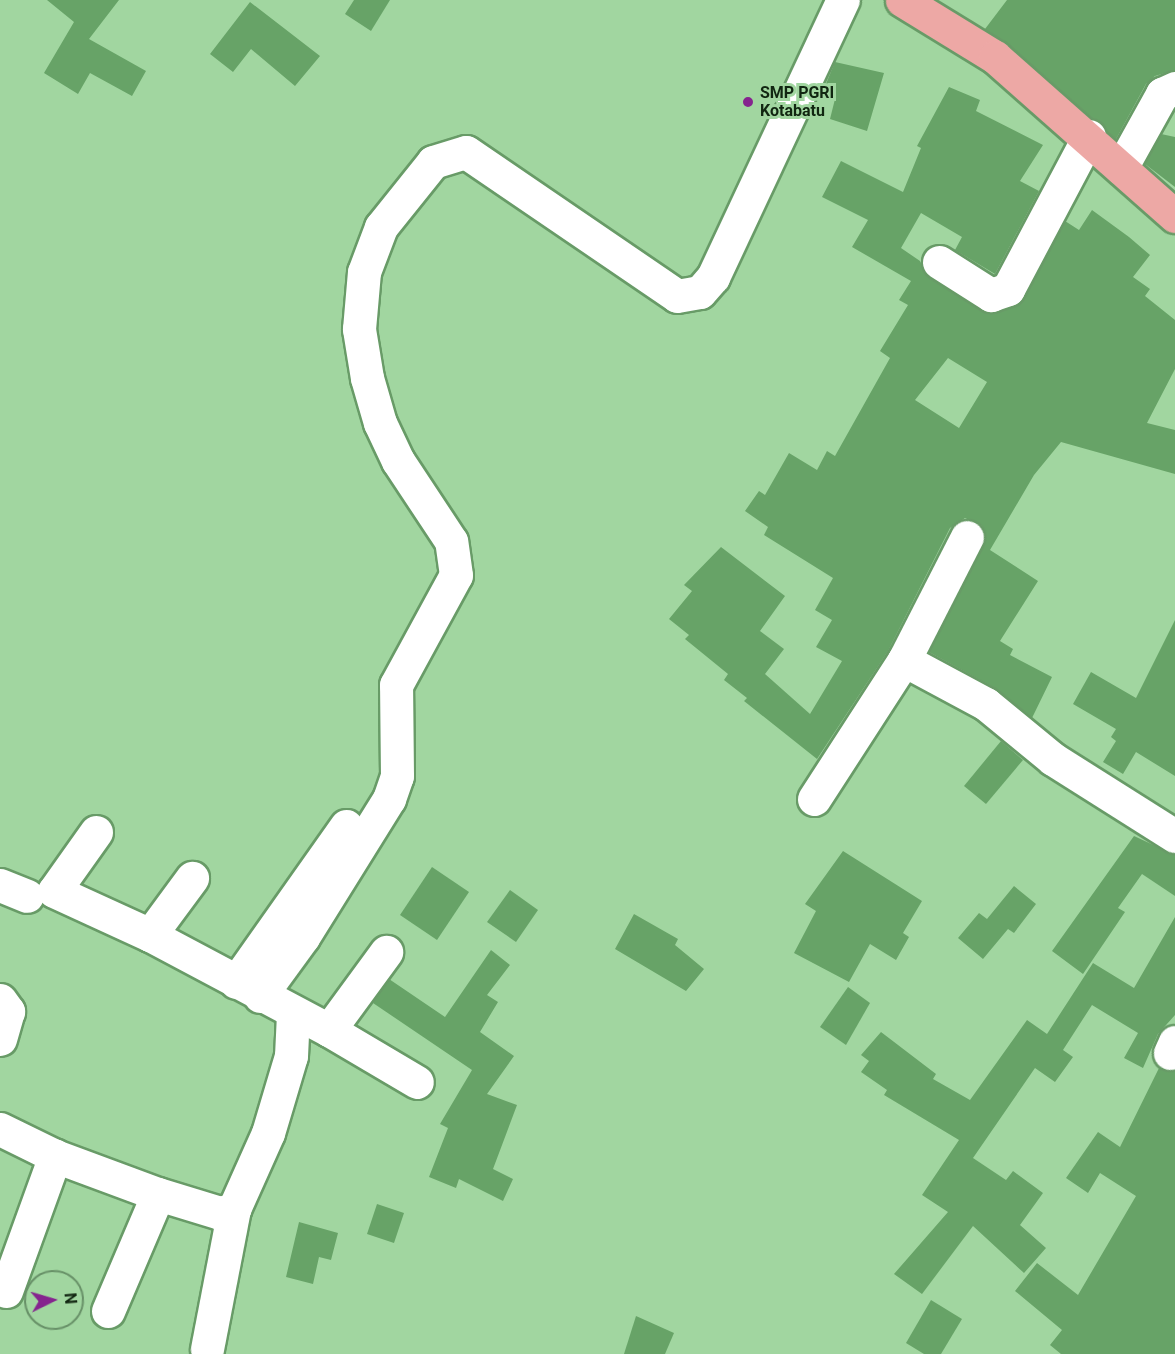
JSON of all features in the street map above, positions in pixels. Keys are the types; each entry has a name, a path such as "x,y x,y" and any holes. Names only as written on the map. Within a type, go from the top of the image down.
{"main road":[{"path":"923,5 995,57 1089,136 1175,216"}],"street":[{"path":"248,989 303,937 389,799 397,776 396,685 456,575 451,541 398,460 380,423 367,378 360,318 364,272 381,228 433,162 466,152 677,296 700,292 713,278 843,0"},
{"path":"1121,168 1162,94 1175,88"},
{"path":"939,262 991,295 1008,290 1089,136"},
{"path":"814,800 904,660 967,537"},
{"path":"904,660 986,704 1060,764 1175,836"},
{"path":"248,989 374,786"},
{"path":"96,832 54,891 150,935 293,1013 329,1030 417,1082"},
{"path":"150,935 192,878"},
{"path":"329,1030 386,952"},
{"path":"0,1000 8,1011 0,1039"},
{"path":"207,1349 234,1209 268,1133 291,1056 293,1013"},
{"path":"0,1129 55,1156 158,1194 220,1213 234,1209"},
{"path":"6,1291 55,1156"},
{"path":"108,1311 158,1194"}],"building":[{"path":"47,0 119,0 89,39 146,71 132,96 90,73 78,94 44,73 74,22"},
{"path":"354,0 390,0 371,31 345,14"},
{"path":"1007,0 1175,0 1175,70 1155,76 1146,84 1116,139 985,29"},
{"path":"250,2 320,56 295,86 251,49 233,72 210,54"},
{"path":"835,62 884,73 867,131 830,119 836,95 823,91"},
{"path":"949,87 980,100 976,111 1043,145 1020,181 1039,191 995,274 955,250 962,237 921,213 901,248 920,261 929,278 989,314 1014,307 1024,298 1065,221 1079,230 1092,210 1150,255 1133,277 1150,289 1145,296 1175,320 1175,369 1147,423 1175,430 1175,474 1061,442 1034,475 990,550 1038,581 1000,641 1013,649 1010,655 1052,677 1032,718 995,688 929,652 984,545 982,526 965,518 950,528 888,651 817,759 744,701 747,698 724,680 728,674 685,639 689,635 669,619 692,591 684,585 721,547 785,596 760,631 784,649 765,674 810,714 842,661 816,647 832,620 815,610 833,578 764,535 768,527 745,511 759,491 765,495 789,453 817,470 827,451 835,456 890,358 880,351 908,305 899,300 911,281 852,247 868,220 822,197 841,161 903,192 921,148 917,146","holes":["948,358 987,382 959,428 915,400"]},
{"path":"1161,134 1175,137 1175,187 1145,164"},
{"path":"1175,620 1175,776 1136,752 1123,774 1103,762 1116,741 1111,737 1116,729 1073,704 1091,672 1136,698"},
{"path":"1001,741 1023,760 986,804 964,786"},
{"path":"1134,836 1175,855 1175,896 1142,874 1118,908 1125,912 1083,974 1052,951"},
{"path":"843,851 922,901 903,933 909,937 896,960 870,944 849,982 794,953 816,911 805,904"},
{"path":"432,867 469,892 437,940 400,915"},
{"path":"1014,886 1036,904 1014,933 1008,929 983,959 958,938 979,913 987,919"},
{"path":"510,890 538,910 516,942 487,922"},
{"path":"634,914 678,939 675,945 704,969 686,991 615,949"},
{"path":"1175,917 1175,1015 1158,1034 1143,1068 1124,1058 1138,1033 1092,1005 1063,1050 1073,1057 1055,1082 1035,1068 973,1158 1006,1180 1013,1171 1043,1193 1020,1225 1046,1248 1024,1273 973,1226 922,1294 894,1274 948,1212 922,1195 959,1140 884,1095 887,1090 861,1072 869,1061 861,1055 881,1032 936,1074 933,1079 970,1100 1027,1020 1047,1034 1093,963 1134,988"},
{"path":"491,950 510,965 487,995 498,1002 480,1032 514,1056 487,1094 517,1105 493,1169 513,1179 503,1201 459,1179 456,1188 429,1177 448,1128 440,1124 472,1070 373,1003 389,979 445,1017"},
{"path":"848,987 870,1003 846,1045 820,1027"},
{"path":"1159,1068 1175,1071 1175,1354 1061,1354 1050,1345 1062,1330 1015,1291 1037,1263 1078,1295 1136,1196 1100,1173 1088,1193 1066,1178 1098,1132 1120,1147"},
{"path":"377,1204 404,1213 394,1243 367,1234"},
{"path":"299,1222 338,1233 331,1260 319,1257 313,1284 286,1277"},
{"path":"931,1300 962,1319 941,1354 924,1354 906,1343"},
{"path":"636,1316 674,1333 665,1354 624,1354"}],"place":[{"name":"SMP PGRI Kotabatu","path":"748,102"}]}
